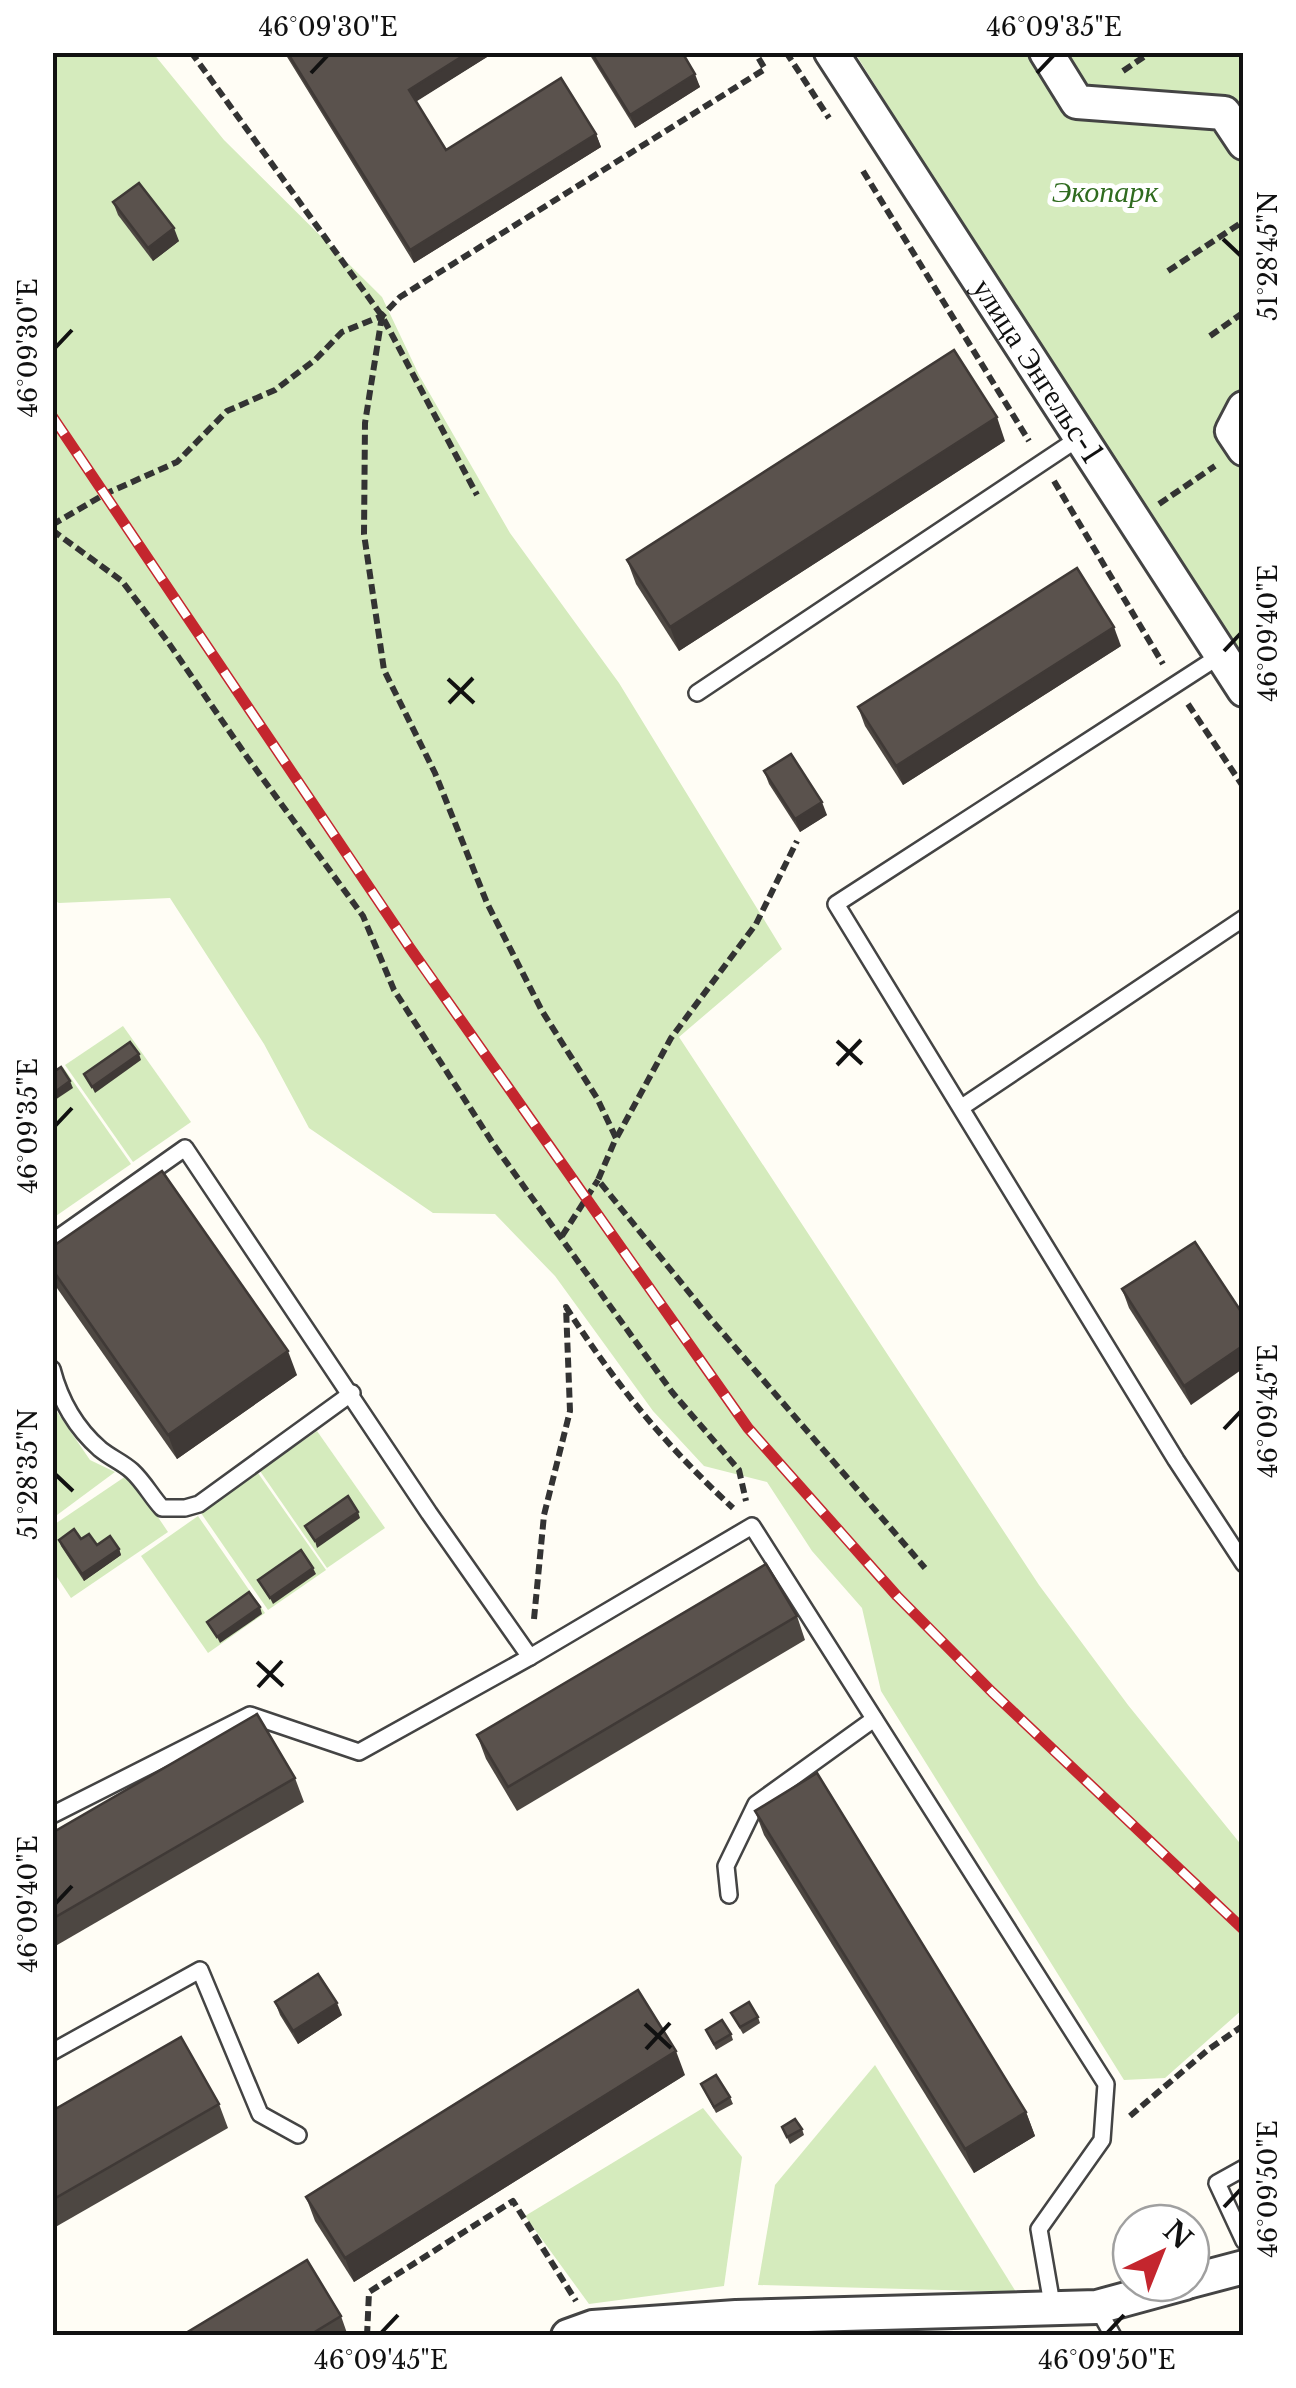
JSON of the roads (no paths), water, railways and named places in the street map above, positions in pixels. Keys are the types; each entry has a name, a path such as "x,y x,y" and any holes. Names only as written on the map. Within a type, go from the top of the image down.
{"street":[{"name":"улица Энгельс-1","path":"832,52 1244,690"},
{"path":"1046,52 1077,102 1224,113 1244,143"},
{"path":"1243,448 1232,431 1244,408"},
{"path":"1211,2276 1244,2267"},
{"path":"581,2331 736,2317 1053,2310 1105,2321 1143,2303"}],"lane":[{"path":"697,693 1079,438"},
{"path":"1221,655 836,904 1176,1460 1244,1564"},
{"path":"962,1107 1244,918"},
{"path":"52,1242 185,1148 530,1657"},
{"path":"52,1370 62,1400 84,1431 101,1450 118,1458 138,1476 162,1508 174,1509 199,1504 352,1393"},
{"path":"52,1815 250,1716 359,1752 752,1526 1106,2084 1102,2140 1039,2229 1053,2310"},
{"path":"729,1895 726,1866 756,1804 874,1719"},
{"path":"52,2052 200,1970 260,2114 298,2135"},
{"path":"1244,2168 1217,2183 1244,2241"}],"railway":[{"path":"52,416 410,948 748,1428 897,1596 992,1692 1244,1930"}],"park label":[{"name":"Экопарк","path":"1105,192"}]}
